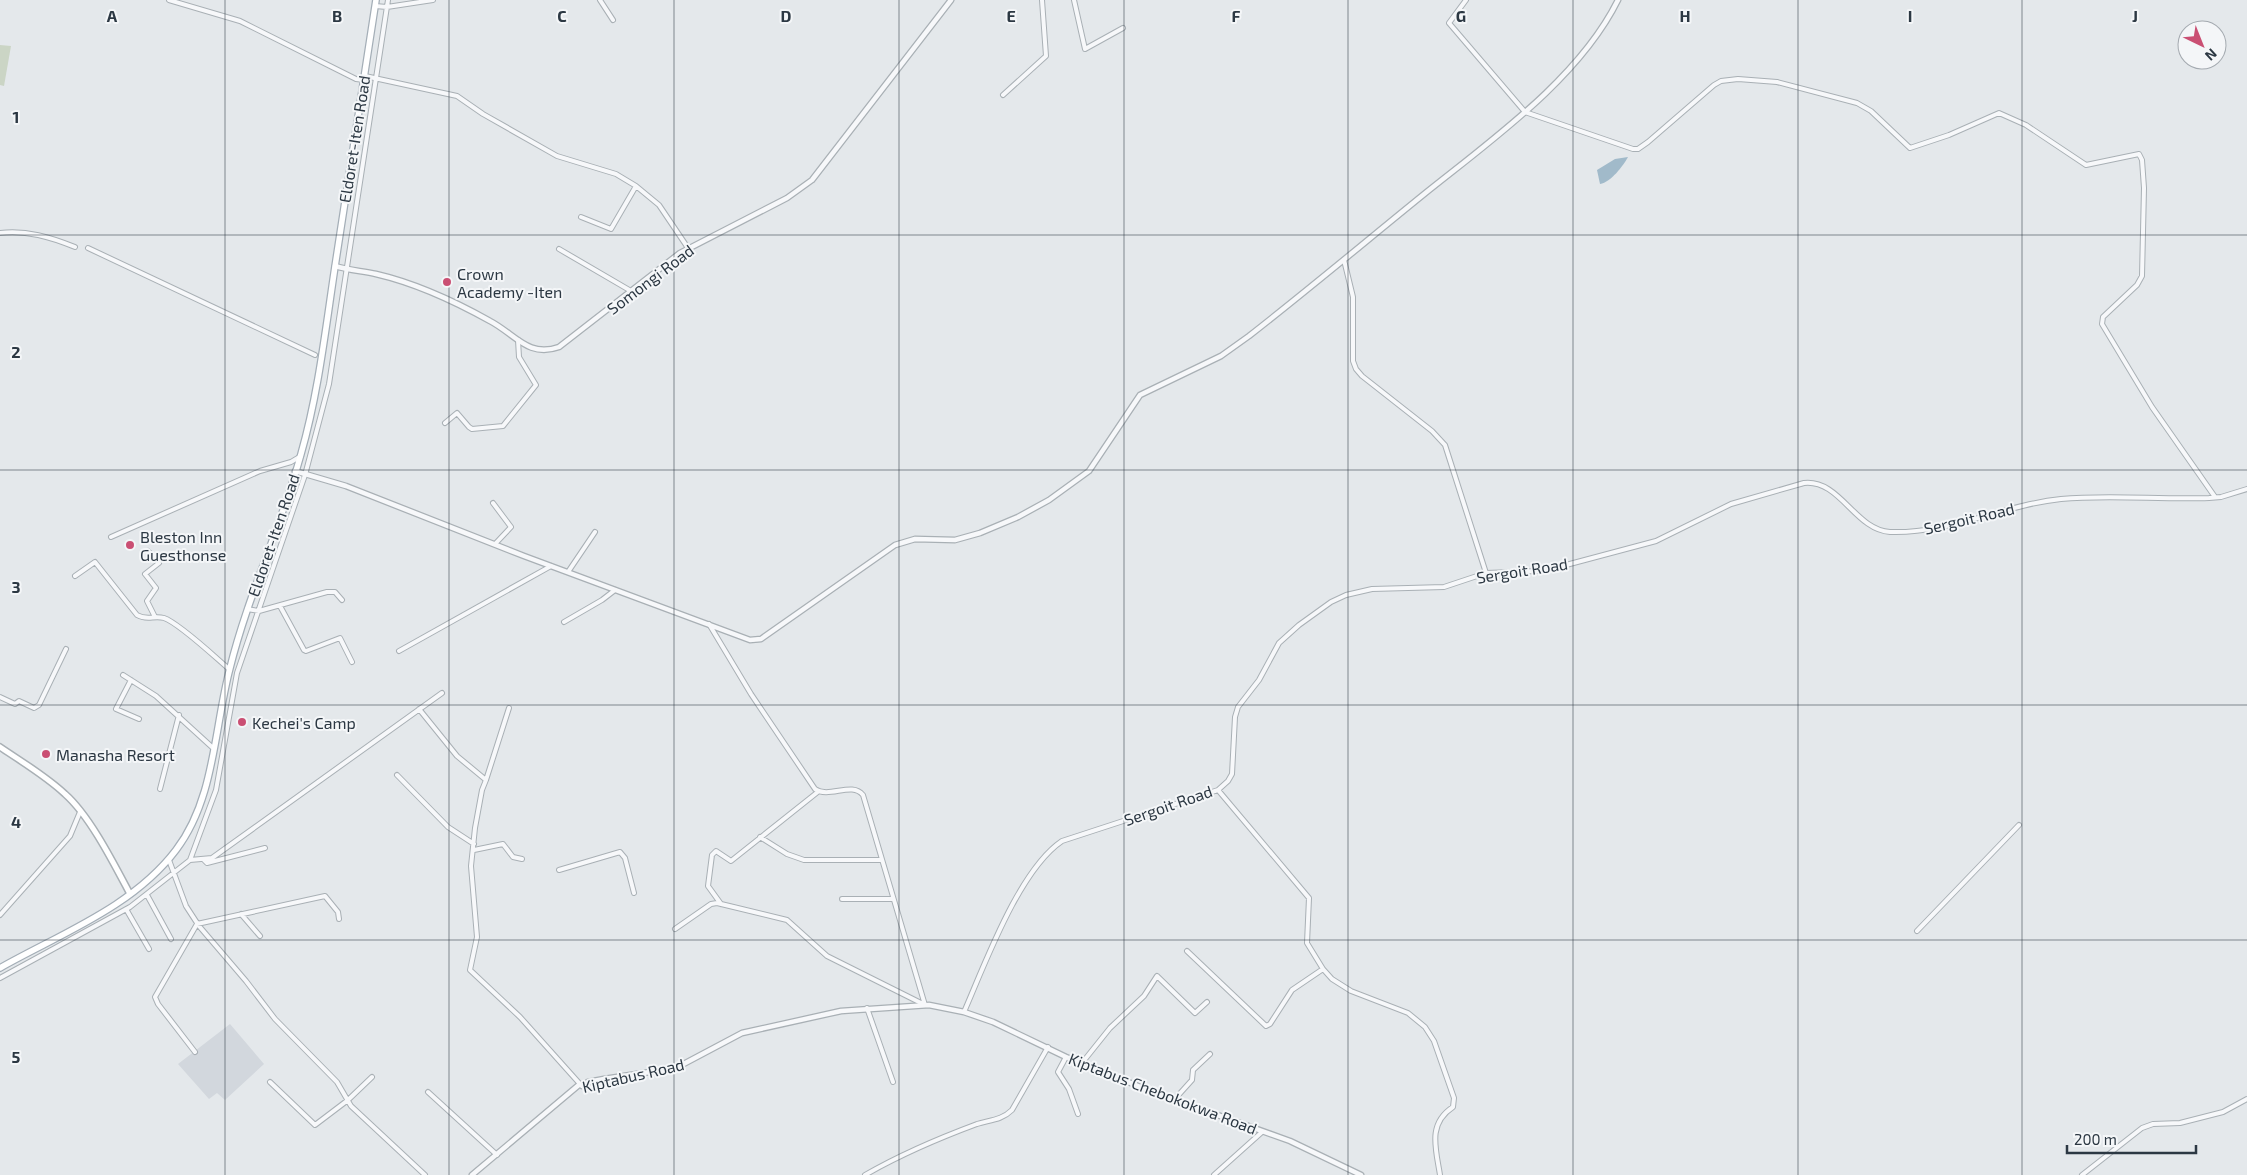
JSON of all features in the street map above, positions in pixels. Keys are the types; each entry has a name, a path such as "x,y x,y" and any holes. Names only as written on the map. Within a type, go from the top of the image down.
{"main road":[{"name":"Eldoret-Iten Road","path":"0,968 90,920 146,883 169,860 190,829 197,812 206,787 229,669 247,608 301,456 318,378 376,3"},
{"path":"0,747 60,790 78,810 105,849 130,894"}],"street":[{"path":"169,0 240,21 356,79 376,80 457,96 483,114 557,156 616,174 636,186 660,205 688,248"},
{"path":"191,6 195,0"},
{"path":"0,978 147,896 190,860 216,790 238,674 305,475 329,384 388,0"},
{"path":"376,3 387,7 433,0"},
{"path":"600,0 614,20"},
{"name":"Somongi Road","path":"335,266 346,270 376,274 435,295 492,322 534,350 544,351 559,347 688,248 787,198 812,180 951,0"},
{"path":"1003,95 1046,56 1042,0"},
{"path":"1074,0 1085,49 1123,28"},
{"path":"1466,0 1449,23 1525,112 1636,149 1664,130 1721,81 1738,79 1785,83 1857,103 1871,110 1910,148 1949,135 1998,113 2026,125 2086,165 2139,154 2142,160 2144,188 2142,276 2137,285 2103,317 2102,324 2152,407 2215,498"},
{"path":"295,471 346,486 551,566 708,622 750,640 761,639 895,545 915,539 955,540 980,534 1018,517 1049,500 1089,471 1140,395 1221,356 1300,296 1525,112 1588,46 1607,20 1618,0"},
{"path":"581,217 611,229 636,186"},
{"path":"0,233 35,234 50,237 74,247"},
{"path":"88,248 315,355"},
{"path":"559,249 631,291"},
{"path":"1344,260 1353,297 1354,366 1362,376 1432,431 1445,445 1486,573"},
{"path":"445,423 457,413 472,429 503,426 536,386 518,357 518,340"},
{"path":"111,537 260,471 290,462 301,456"},
{"name":"Sergoit Road","path":"964,1012 1004,920 1034,870 1054,847 1075,836 1218,790 1228,781 1232,774 1235,718 1238,707 1259,680 1280,643 1299,625 1331,602 1346,595 1362,590 1444,586 1486,573 1538,571 1638,547 1672,534 1731,504 1810,482 1823,486 1876,530 1892,532 1954,525 2027,505 2061,499 2215,498 2247,489"},
{"path":"493,503 511,527 495,544"},
{"path":"568,572 595,532"},
{"path":"148,551 159,563 145,574 156,588 148,601 155,617"},
{"path":"75,576 95,562 137,615 142,618 163,617 176,625 229,669"},
{"path":"399,651 551,566"},
{"path":"564,622 602,600 615,590"},
{"path":"247,608 259,611 327,592 335,592 342,600"},
{"path":"280,606 304,650 306,651 340,638 352,662"},
{"path":"708,622 800,768 819,791 852,789 861,793 925,1005"},
{"path":"0,697 15,704 19,701 25,702 34,708 38,705 66,649"},
{"path":"123,674 156,696 213,748"},
{"path":"130,680 116,708 139,719"},
{"path":"190,860 212,858 442,693"},
{"path":"509,708 480,800 471,866 477,937 470,970 520,1017 580,1084"},
{"path":"419,709 457,756 486,780"},
{"path":"160,789 179,715"},
{"path":"397,774 448,827 474,844"},
{"path":"1218,790 1309,898 1307,943 1323,969 1332,979 1352,991 1408,1014 1425,1027 1434,1041 1454,1098 1453,1107 1441,1116 1437,1125 1435,1140 1440,1175"},
{"path":"720,904 708,886 712,855 716,851 731,861 819,791"},
{"path":"0,914 70,836 78,810"},
{"path":"1917,931 2019,825"},
{"path":"760,837 797,859 882,860"},
{"path":"474,850 503,844 513,856 522,859"},
{"path":"204,860 207,863 265,848"},
{"path":"559,870 620,852 625,858 634,894"},
{"path":"169,860 186,906 197,924 246,981 275,1019 337,1082 346,1100 425,1175"},
{"path":"147,896 171,939"},
{"path":"196,1052 158,1004 155,997 197,924 325,896 338,912 339,919"},
{"path":"842,899 892,899"},
{"path":"675,929 711,904 720,904 787,920 827,956 925,1005"},
{"path":"126,909 149,949"},
{"path":"241,914 260,936"},
{"path":"1187,951 1266,1026 1270,1024 1292,990 1323,969"},
{"path":"12,962 16,969"},
{"path":"1082,1063 1110,1028 1144,996 1157,976 1195,1013 1207,1002"},
{"name":"Kiptabus Road","path":"472,1175 580,1084 582,1086 588,1082 676,1068 742,1033 841,1011 925,1005 964,1012"},
{"path":"866,1008 893,1082"},
{"name":"Kiptabus Chebokokwa Road","path":"964,1012 993,1022 1066,1057 1174,1100 1290,1141 1361,1175"},
{"path":"865,1175 892,1161 978,1124 1007,1116 1048,1047"},
{"path":"1174,1100 1194,1078 1193,1070 1210,1054"},
{"path":"1066,1057 1058,1072 1069,1088 1078,1114"},
{"path":"270,1082 315,1125 372,1077"},
{"path":"428,1092 498,1155"},
{"path":"2082,1175 2142,1128 2153,1124 2180,1123 2223,1112 2247,1099"},
{"path":"1214,1175 1262,1132"}],"shaded area":[{"path":"230,1024 264,1064 225,1100 217,1093 209,1099 178,1064"}],"green space":[{"path":"0,45 11,46 4,86 0,85"}],"water":[{"path":"1628,157 1612,177 1600,184 1597,170 1615,159"}],"place":[{"name":"Crown Academy -Iten","path":"447,282"},
{"name":"Bleston Inn Guesthonse","path":"130,545"},
{"name":"Kechei's Camp","path":"242,722"},
{"name":"Manasha Resort","path":"46,754"}]}
